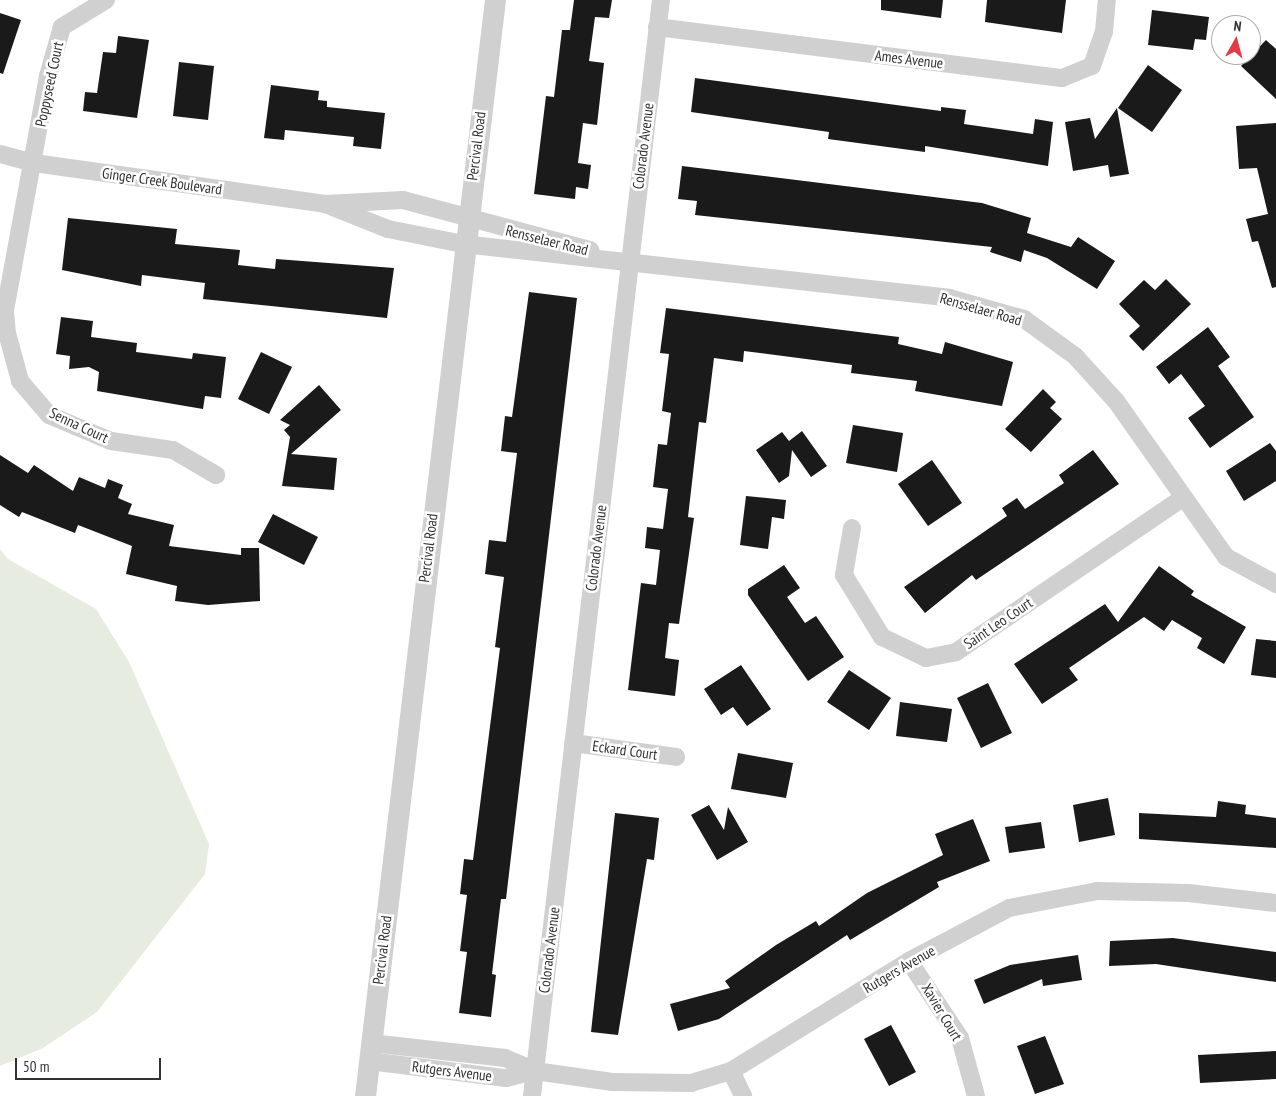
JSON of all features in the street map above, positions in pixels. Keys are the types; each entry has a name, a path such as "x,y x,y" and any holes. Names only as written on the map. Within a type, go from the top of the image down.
{"street":[{"name":"Poppyseed Court","path":"34,163 48,76 62,27 106,0"},
{"name":"Percival Road","path":"365,1096 466,217 494,0"},
{"name":"Colorado Avenue","path":"532,1096 629,259 661,0"},
{"name":"Ames Avenue","path":"657,28 1062,78 1092,66 1104,32 1107,0"},
{"name":"Ginger Creek Boulevard","path":"0,154 34,163 325,204 403,200 466,217"},
{"name":"Senna Court","path":"34,163 5,311 20,380 49,415 111,441 173,450 216,475"},
{"name":"Ginger Creek Boulevard","path":"325,204 388,229 463,244"},
{"name":"Rensselaer Road","path":"466,217 510,232 629,259"},
{"name":"Rensselaer Road","path":"463,244 547,257 629,259 949,298 1024,319 1075,356 1116,401 1181,499 1226,556 1276,584"},
{"name":"Saint Leo Court","path":"852,528 844,575 882,638 926,658 956,652 1181,499"},
{"name":"Eckard Court","path":"573,743 676,757"},
{"name":"Rutgers Avenue","path":"370,1052 506,1078 535,1071 612,1082 691,1083 731,1070 909,961 1009,908 1097,891 1189,893 1276,903"},
{"name":"Xavier Court","path":"909,961 960,1038 976,1096"},
{"path":"731,1070 743,1096"}],"shaded area":[{"path":"0,549 8,559 96,609 129,662 209,844 205,874 97,1012 43,1048 0,1066"}],"building":[{"path":"574,0 612,0 609,18 595,17 589,61 604,63 597,125 583,123 578,163 591,165 588,189 576,187 575,199 534,194 546,96 554,97 562,30 570,30"},
{"path":"881,0 943,0 941,18 881,10"},
{"path":"987,0 1066,0 1062,33 985,22"},
{"path":"1152,10 1209,17 1206,40 1195,39 1193,50 1148,45"},
{"path":"0,13 21,20 3,74 0,73"},
{"path":"118,36 149,40 137,118 83,111 85,92 97,93 103,52 116,53"},
{"path":"1266,40 1276,49 1276,99 1241,66 1261,65 1261,45"},
{"path":"179,62 214,66 208,120 173,116"},
{"path":"1148,65 1182,90 1152,132 1118,108"},
{"path":"695,78 941,111 941,107 966,110 964,124 1033,134 1035,119 1053,122 1048,166 925,146 925,152 828,139 829,132 691,112"},
{"path":"271,85 319,91 318,100 327,101 327,107 385,113 381,149 353,146 354,137 285,130 284,140 264,138"},
{"path":"1117,108 1129,174 1110,177 1108,165 1073,171 1065,122 1090,118 1095,139"},
{"path":"1276,123 1276,287 1272,288 1258,241 1252,242 1246,219 1268,214 1257,168 1239,169 1236,126"},
{"path":"682,166 982,203 1031,218 1027,233 1071,247 1078,237 1115,261 1097,289 1047,258 1024,250 1021,262 990,252 992,247 695,215 697,201 678,199"},
{"path":"68,218 177,229 175,244 240,250 238,265 275,269 276,259 394,268 387,318 203,299 205,283 142,275 141,286 62,270"},
{"path":"1166,279 1191,304 1143,351 1129,336 1140,326 1119,304 1144,280 1155,290"},
{"path":"529,292 577,298 506,899 501,899 492,974 496,975 491,1017 459,1013 467,952 460,951 467,895 460,894 464,859 473,860 500,648 495,647 504,577 485,574 489,540 506,542 517,453 501,451 505,416 512,417"},
{"path":"666,308 899,337 898,344 942,354 945,342 1013,362 1002,406 915,391 917,381 851,373 852,365 744,351 743,362 714,358 706,423 699,422 688,517 694,518 679,624 669,623 665,658 679,660 675,696 628,690 641,583 656,585 660,550 645,548 647,527 663,529 668,489 653,487 658,444 667,445 671,413 662,411 669,354 660,353"},
{"path":"61,317 93,321 91,337 137,343 136,352 192,359 193,353 226,357 221,398 205,396 203,409 97,391 99,372 89,367 69,369 70,356 56,354"},
{"path":"1208,327 1230,357 1218,366 1254,417 1210,448 1188,418 1205,406 1181,374 1169,384 1156,367"},
{"path":"261,352 292,367 269,414 238,399"},
{"path":"319,385 341,410 291,454 337,458 334,490 282,486 290,437 284,430 290,425 280,420"},
{"path":"1043,389 1056,402 1050,408 1062,419 1031,452 1005,429"},
{"path":"853,425 903,433 897,472 846,463"},
{"path":"802,431 827,466 811,477 792,450 789,476 779,483 756,450 782,432 789,441"},
{"path":"1270,443 1276,451 1276,481 1244,501 1226,471"},
{"path":"1093,450 1119,484 976,580 972,575 925,613 904,587 1007,516 1002,508 1017,498 1025,509 1064,483 1059,475"},
{"path":"0,455 28,473 34,465 73,491 79,477 105,488 108,479 123,485 118,498 132,504 128,514 174,525 169,546 241,555 241,548 259,548 260,601 208,605 175,601 177,586 126,574 132,546 78,525 75,533 22,512 19,517 0,505"},
{"path":"932,460 962,503 928,526 898,484"},
{"path":"746,496 786,500 784,519 772,517 768,549 740,545"},
{"path":"273,514 318,537 304,565 258,542"},
{"path":"784,565 800,588 787,597 805,623 816,616 844,657 808,681 748,595 748,589"},
{"path":"1159,566 1194,591 1191,595 1246,627 1224,664 1197,648 1202,638 1172,620 1164,631 1144,617 1069,668 1078,680 1042,704 1014,664 1105,604 1118,622"},
{"path":"1256,639 1276,641 1276,678 1251,675"},
{"path":"741,665 771,709 747,726 733,707 721,715 704,689"},
{"path":"849,670 891,698 869,730 827,702"},
{"path":"988,683 1012,733 981,748 957,698"},
{"path":"900,702 952,709 947,742 896,736"},
{"path":"738,753 793,763 786,798 731,789"},
{"path":"1108,798 1115,835 1079,842 1073,805"},
{"path":"1218,801 1246,805 1245,814 1276,818 1276,848 1139,839 1139,813 1216,817"},
{"path":"709,805 724,830 728,807 748,842 717,860 691,815"},
{"path":"615,813 659,818 654,860 647,859 618,1035 591,1032"},
{"path":"973,819 990,861 937,882 939,887 850,940 847,935 719,1019 678,1031 670,1004 730,988 725,981 776,945 816,921 819,926 867,893 943,855 935,834"},
{"path":"1041,822 1045,848 1009,853 1005,827"},
{"path":"1173,938 1276,952 1276,982 1156,964 1109,966 1110,941"},
{"path":"1078,955 1082,980 1043,986 1042,979 984,1004 974,980 1010,965"},
{"path":"891,1025 916,1072 889,1086 864,1039"},
{"path":"1045,1036 1064,1084 1035,1094 1017,1046"},
{"path":"1276,1051 1276,1079 1200,1083 1198,1055"}]}
